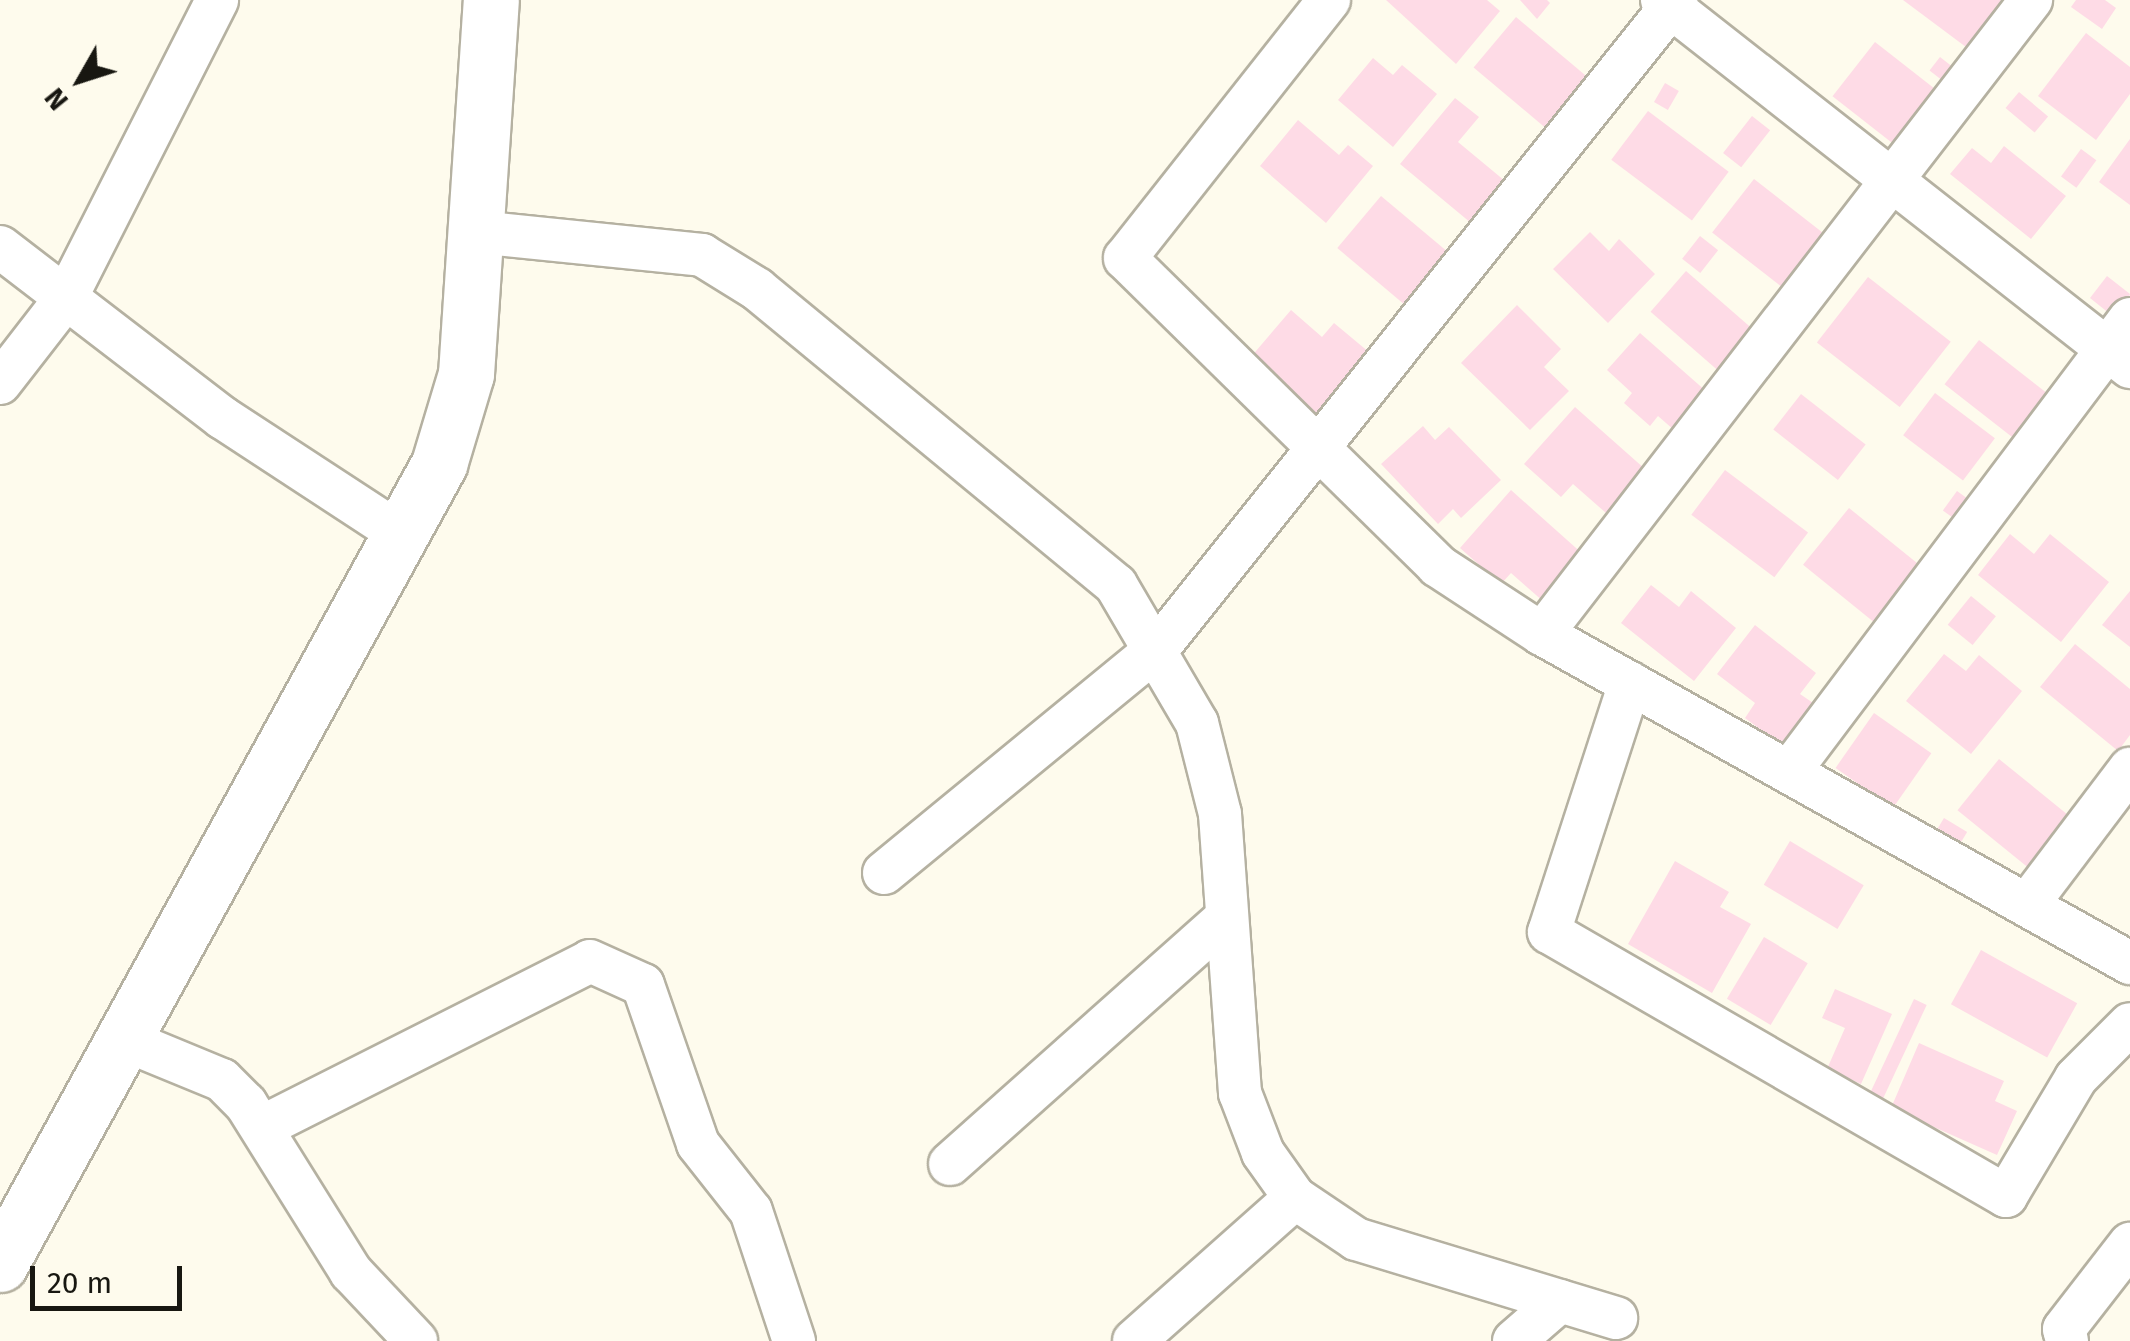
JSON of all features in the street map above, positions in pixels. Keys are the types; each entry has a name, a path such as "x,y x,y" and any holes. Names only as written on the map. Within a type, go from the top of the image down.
{"street":[{"path":"0,383 66,298 217,0"},
{"path":"0,1264 120,1038 439,464 466,374 491,0"},
{"path":"1330,0 1125,258 1317,454 1438,566 1542,634 2130,963"},
{"path":"1542,634 2031,0"},
{"path":"884,873 1158,648 1317,454 1670,2 1892,180 2122,345 1789,772"},
{"path":"477,232 702,255 758,289 1116,585 1158,648 1197,723 1215,796 1240,1093 1263,1153 1295,1198 1356,1239 1616,1318"},
{"path":"0,247 222,418 402,534"},
{"path":"1630,683 1549,932 2006,1196 2076,1078 2130,1024"},
{"path":"2027,905 2130,769"},
{"path":"950,1164 1226,918"},
{"path":"264,1126 590,961 643,985 698,1144 751,1210 794,1341"},
{"path":"120,1038 222,1080 264,1126 350,1272 416,1341"},
{"path":"1134,1341 1295,1198"},
{"path":"2067,1341 2064,1329 2130,1244"},
{"path":"1514,1341 1560,1301"}],"building":[{"path":"1386,0 1487,0 1500,11 1456,64"},
{"path":"1520,0 1547,0 1550,3 1537,19"},
{"path":"1903,0 2004,0 1974,53"},
{"path":"2076,0 2105,0 2116,8 2102,29 2071,7"},
{"path":"1516,17 1593,82 1551,132 1474,68"},
{"path":"2086,33 2130,67 2130,94 2096,140 2038,96"},
{"path":"1875,42 1946,97 1903,152 1833,96"},
{"path":"1940,57 1967,78 1956,91 1930,70"},
{"path":"1373,58 1393,75 1402,65 1437,94 1393,147 1338,100"},
{"path":"1665,83 1679,91 1668,110 1654,102"},
{"path":"2019,92 2048,116 2035,133 2006,108"},
{"path":"1455,98 1479,117 1458,142 1505,181 1471,223 1400,164"},
{"path":"1648,111 1729,172 1692,221 1611,160"},
{"path":"1752,116 1770,130 1741,167 1723,153"},
{"path":"1298,120 1339,155 1348,145 1373,166 1326,223 1260,166"},
{"path":"2130,139 2130,205 2099,182"},
{"path":"2004,146 2066,196 2031,239 1950,174 1972,148 1991,163"},
{"path":"2081,149 2096,160 2076,188 2061,177"},
{"path":"1754,179 1836,243 1794,297 1712,233"},
{"path":"1381,196 1450,254 1406,306 1337,248"},
{"path":"1590,232 1609,251 1619,239 1655,274 1608,323 1553,269"},
{"path":"1700,236 1718,250 1700,273 1682,259"},
{"path":"1686,271 1753,329 1718,370 1651,312"},
{"path":"2107,276 2130,294 2120,322 2090,298"},
{"path":"1868,277 1951,342 1900,407 1817,342"},
{"path":"1517,305 1561,349 1544,367 1569,391 1530,430 1461,363"},
{"path":"1291,310 1322,337 1334,323 1376,358 1324,420 1250,358"},
{"path":"1640,333 1707,392 1674,430 1658,416 1650,426 1624,403 1632,393 1607,370"},
{"path":"1979,340 2052,397 2018,441 1945,384"},
{"path":"1935,393 1995,438 1963,480 1903,435"},
{"path":"1801,394 1866,444 1838,480 1773,429"},
{"path":"1575,407 1645,469 1606,513 1573,484 1561,497 1524,464"},
{"path":"1423,426 1435,440 1449,427 1501,480 1461,518 1453,509 1438,524 1381,464"},
{"path":"1725,470 1808,533 1774,577 1691,515"},
{"path":"1511,490 1585,556 1544,602 1511,573 1501,584 1460,548"},
{"path":"1957,491 1978,506 1964,526 1943,510"},
{"path":"1849,508 1924,569 1878,626 1803,565"},
{"path":"2010,534 2034,554 2050,534 2109,582 2061,642 1978,575"},
{"path":"1651,585 1679,607 1691,591 1736,628 1694,681 1621,623"},
{"path":"2130,591 2130,647 2102,625"},
{"path":"1971,596 1996,616 1973,645 1948,625"},
{"path":"1755,625 1816,673 1800,694 1816,705 1784,747 1745,718 1755,703 1717,674"},
{"path":"2075,644 2130,689 2130,735 2118,751 2040,687"},
{"path":"1944,654 1966,671 1979,655 2022,691 1971,754 1906,701"},
{"path":"1874,713 1931,753 1893,808 1836,768"},
{"path":"1999,759 2072,818 2031,869 1957,810"},
{"path":"1944,818 1967,832 1958,846 1935,833"},
{"path":"1790,841 1864,885 1837,929 1764,885"},
{"path":"1675,861 1729,892 1720,907 1751,924 1712,993 1628,944"},
{"path":"1764,937 1808,963 1771,1025 1727,999"},
{"path":"1981,950 2077,1003 2047,1058 1951,1004"},
{"path":"1835,989 1892,1014 1861,1084 1827,1069 1845,1028 1822,1018"},
{"path":"1914,999 1927,1005 1882,1101 1869,1095"},
{"path":"1919,1043 2004,1081 1995,1101 2017,1111 1997,1155 1891,1108"}]}
